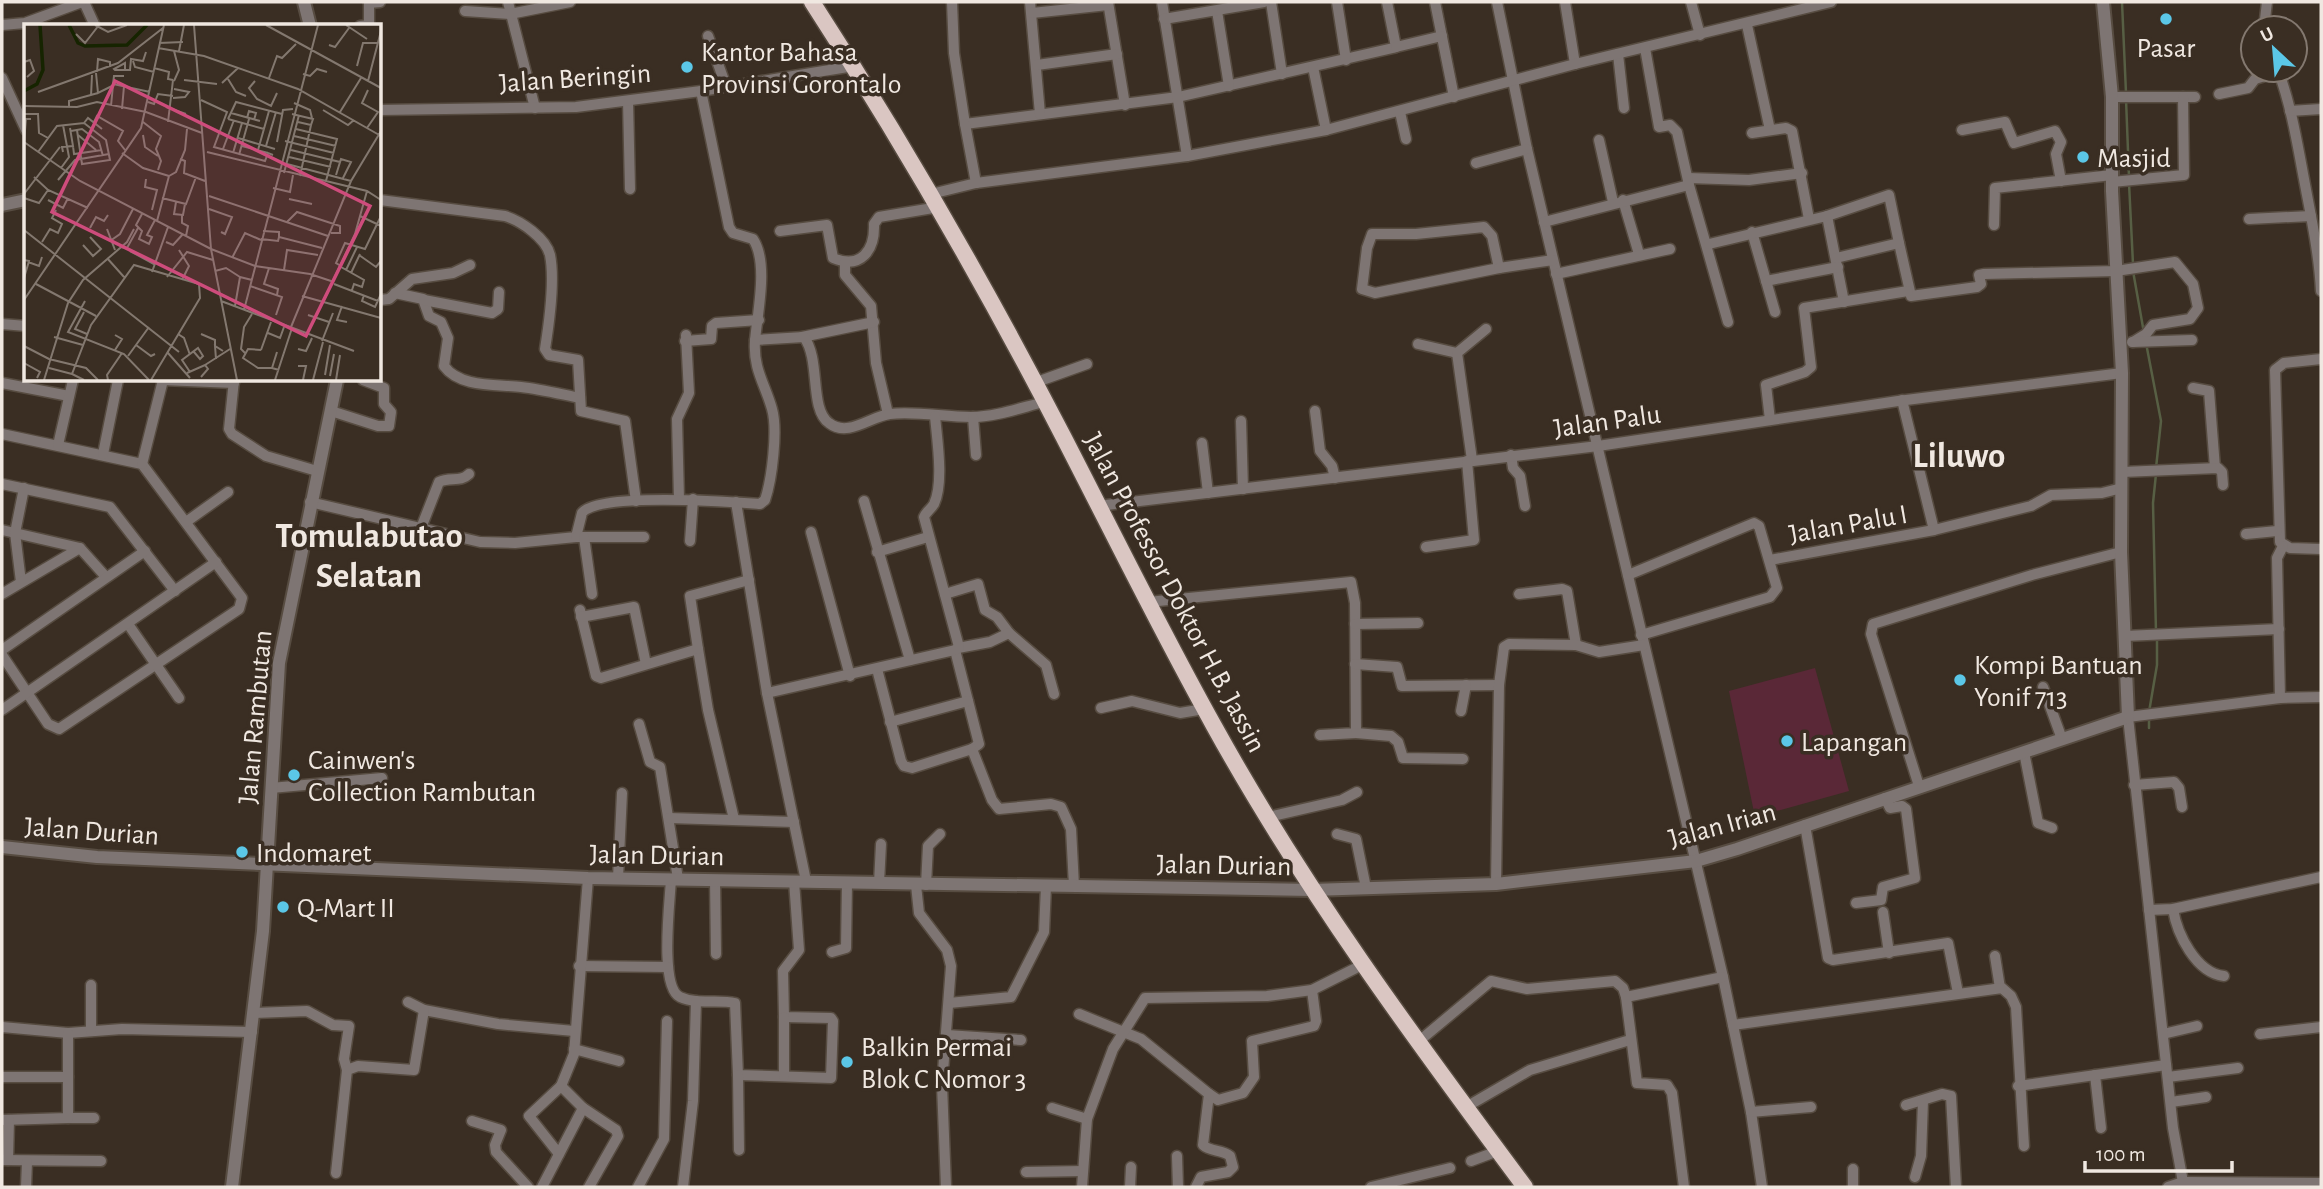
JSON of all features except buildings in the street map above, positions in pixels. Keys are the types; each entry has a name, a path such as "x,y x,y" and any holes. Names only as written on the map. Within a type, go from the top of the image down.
{"highway":[{"name":"Jalan Professor Doktor H.B. Jassin","path":"813,2 935,200 1204,709 1268,817 1362,965 1525,1187"}],"street":[{"path":"2,25 25,23 83,2 93,24"},
{"path":"304,2 310,24"},
{"path":"369,24 369,3 380,2"},
{"path":"508,2 535,108"},
{"path":"465,11 510,14 570,2"},
{"path":"953,2 954,53 976,183"},
{"path":"1030,2 1040,114"},
{"path":"1162,2 1187,156"},
{"path":"1164,19 1264,2"},
{"path":"1271,2 1282,74"},
{"path":"1337,2 1346,60"},
{"path":"1387,2 1396,47"},
{"path":"1435,2 1454,97"},
{"path":"1497,2 1527,149 1723,977 1751,1112 1762,1187"},
{"path":"1565,2 1575,64"},
{"path":"1691,2 1700,35"},
{"path":"780,230 827,225 833,258 845,262 870,252 875,243 874,224 879,217 935,200 976,183 1187,156 1326,130 1575,64 1746,25 1831,2"},
{"path":"2104,2 2121,180 2121,270 2138,340"},
{"path":"1031,13 1108,3 1125,105"},
{"path":"1217,11 1229,86"},
{"path":"1746,25 1770,130"},
{"path":"965,124 1178,97 1441,36"},
{"path":"708,37 726,86"},
{"path":"1645,48 1659,127 1670,125 1677,132 1688,182 1709,244 1728,322"},
{"path":"1037,65 1117,54"},
{"path":"1618,54 1624,108"},
{"name":"Jalan Beringin","path":"382,110 535,108 628,101 854,66"},
{"path":"1313,66 1326,130"},
{"path":"2,78 24,126"},
{"path":"2219,94 2248,88 2251,84"},
{"path":"2282,84 2311,216 2321,291"},
{"path":"593,594 580,537 580,519 590,506 679,499 760,503 765,500 773,447 772,408 759,379 755,340 759,320 758,249 753,239 733,233 729,227 701,91"},
{"path":"2115,97 2194,97"},
{"path":"1994,225 1995,188 2061,181 2184,175 2183,97"},
{"path":"628,101 630,189"},
{"path":"2290,111 2321,109"},
{"path":"1400,112 1406,139"},
{"path":"1962,130 2005,121 2014,143 2055,131 2061,142 2056,154 2061,181"},
{"path":"1752,133 1786,128 1792,131 1809,219"},
{"path":"1599,140 1618,201 1639,254"},
{"path":"1476,163 1527,149"},
{"path":"1544,222 1688,182 1749,180 1802,173"},
{"path":"1709,244 1827,216 1889,195 1911,296 1977,287 1981,284 1980,275 1984,274 2121,270 2175,262 2197,295 2198,307 2190,319 2153,325 2138,340 2122,373 2121,552 2125,636 2166,1065 2185,1184"},
{"path":"2,205 24,200"},
{"path":"382,200 505,216 523,224 549,252 545,349 549,355 578,360 579,408 583,413 625,421 636,502"},
{"path":"1827,216 1844,302"},
{"path":"2249,219 2311,216"},
{"path":"1499,268 1492,236 1484,227 1416,234 1375,233 1368,240 1362,289 1375,293 1553,260"},
{"path":"1752,232 1775,312"},
{"path":"1766,281 1837,263 1899,243"},
{"path":"1556,274 1671,249"},
{"path":"845,262 845,275 871,306 876,363 888,414"},
{"path":"382,300 389,299 412,279 453,274 470,265"},
{"path":"1770,420 1766,385 1805,372 1811,367 1804,309 1909,291"},
{"path":"395,293 492,313 498,309 499,292"},
{"path":"424,300 429,316 443,326 448,346 444,366 452,374 484,384 522,387 580,398"},
{"path":"679,499 677,419 690,393 686,338 711,339 712,326 716,323 759,320"},
{"path":"755,340 802,337 874,322"},
{"path":"2,324 24,326"},
{"path":"1457,353 1486,329"},
{"path":"802,337 810,347 818,382 819,409 827,422 837,427 856,426 888,414 973,417 1044,402"},
{"path":"2138,340 2192,340"},
{"path":"1418,345 1457,353"},
{"path":"1426,547 1475,540 1470,460 1457,353"},
{"path":"2280,698 2277,558 2283,546 2277,531 2275,370 2284,363 2321,359"},
{"path":"1034,383 1087,364"},
{"name":"Jalan Palu","path":"1098,506 1598,446 1902,400 2095,374 2122,373"},
{"path":"58,445 72,382"},
{"path":"103,454 118,382"},
{"path":"142,464 162,382"},
{"path":"234,382 229,429 232,434 266,456 317,471"},
{"name":"Jalan Rambutan","path":"232,1187 252,1032 268,865 279,663 337,382"},
{"path":"331,411 378,426 389,426 391,412 384,404 384,388 368,382"},
{"path":"2,383 27,383 69,396"},
{"path":"2193,388 2209,391 2215,468"},
{"name":"Jalan Palu I","path":"1628,575 1754,523 1759,526 1770,560 1934,530 1915,462 1902,400"},
{"path":"1315,411 1320,451 1331,463 1335,478"},
{"path":"877,669 901,761 908,768 972,749 980,740 957,649 960,641 928,537 924,515 933,506 937,493 935,416"},
{"path":"973,417 976,455"},
{"path":"1241,421 1243,489"},
{"path":"2,434 142,464 242,598 239,609 60,729 48,724 2,652 145,551"},
{"path":"1202,443 1208,493"},
{"path":"1511,456 1513,468 1520,474 1525,506"},
{"path":"2122,472 2215,468 2222,472 2223,485"},
{"path":"421,528 439,482 446,479 461,480 470,474"},
{"path":"2,484 110,507 175,591"},
{"path":"21,582 15,533 24,488"},
{"path":"1934,530 2031,506 2051,495 2097,494 2122,488"},
{"path":"186,522 228,492"},
{"path":"690,541 693,499"},
{"path":"864,501 910,660"},
{"path":"310,502 480,541 515,543 580,537 644,537"},
{"path":"736,502 767,692 794,822 800,881 799,950 783,971 784,1076"},
{"path":"2,530 80,548 106,578"},
{"path":"2246,534 2277,531"},
{"path":"811,532 850,676"},
{"path":"877,552 928,537"},
{"path":"2283,546 2321,549"},
{"path":"2,594 80,548"},
{"path":"1919,786 1871,634 1872,626 1934,604 2121,552"},
{"path":"1496,884 1499,685 1502,651 1506,645 1576,645 1599,652 1642,640 1774,596 1777,588 1770,560"},
{"path":"2,710 216,562"},
{"path":"734,819 708,710 690,596 749,580"},
{"path":"1148,602 1351,582 1355,624 1356,733"},
{"path":"946,594 978,584 985,610 997,617 1009,633 1046,665 1054,694"},
{"path":"1519,594 1562,589 1567,592 1576,645"},
{"path":"646,664 634,607 581,613 596,676 601,678 698,649"},
{"path":"128,624 178,698"},
{"path":"1355,624 1418,624"},
{"path":"2125,636 2279,629"},
{"path":"767,692 850,676 990,642 1009,633"},
{"path":"1355,664 1397,667 1402,686 1499,685"},
{"path":"1461,711 1464,708 1466,685"},
{"path":"2043,687 2062,739"},
{"path":"2134,715 2280,698 2321,698"},
{"path":"890,722 968,701"},
{"path":"1101,708 1132,701 1154,708 1165,706 1180,713 1204,709"},
{"name":"Jalan Irian","path":"1312,890 1496,884 1696,861 2134,715"},
{"path":"639,724 650,762 660,767 669,818 674,879 668,967 674,992 696,1001 735,1003 739,1150"},
{"path":"1320,735 1356,733 1391,736 1398,742 1403,758 1463,759"},
{"path":"972,749 992,800 999,809 1051,804 1061,807 1071,829 1074,886"},
{"path":"2024,752 2039,824 2052,828"},
{"path":"271,789 382,778"},
{"path":"2140,784 2176,784 2182,807"},
{"path":"1268,817 1342,800 1357,792"},
{"path":"618,878 622,793"},
{"path":"1856,903 1881,900 1883,887 1915,878 1906,809 1902,806 1890,808 1885,798"},
{"path":"669,818 794,822"},
{"path":"1805,825 1826,955 1833,960 1948,943 1958,993"},
{"path":"940,834 928,846 919,914 947,950 951,966 942,1085 946,1187"},
{"path":"1338,834 1353,837 1359,844 1366,888"},
{"path":"879,883 881,844"},
{"name":"Jalan Durian","path":"2,847 97,858 588,878 1312,890"},
{"path":"2152,909 2171,909 2321,877"},
{"path":"559,1154 529,1116 561,1086 571,1063 588,878"},
{"path":"715,880 716,954"},
{"path":"832,952 846,948 847,882"},
{"path":"949,1003 1011,997 1044,932 1045,886"},
{"path":"2171,909 2177,930 2200,963 2214,974 2224,976"},
{"path":"1883,912 1889,953"},
{"path":"1995,956 2000,988"},
{"path":"1082,1187 1087,1119 1106,1063 1140,1004 1151,997 1218,999 1312,990 1362,965"},
{"path":"579,966 668,967"},
{"path":"1626,997 1723,977"},
{"path":"1418,1042 1491,981 1527,989 1615,981 1623,988 1626,997 1629,1040 1637,1083 1668,1085 1672,1093 1684,1187"},
{"path":"91,1031 92,985"},
{"path":"1732,1025 2000,988 2011,996 2016,1007 2018,1086 2024,1146"},
{"path":"1079,1014 1150,1045 1161,1059 1219,1100 1243,1093 1254,1077 1252,1041 1314,1026 1316,1021 1312,990"},
{"path":"683,1187 694,1101 696,1001"},
{"path":"408,1002 425,1010 517,1027 573,1031"},
{"path":"347,1070 358,1066 414,1070 425,1010"},
{"path":"254,1013 307,1011 333,1025 349,1026 336,1173"},
{"path":"738,1075 832,1077 833,1021 828,1016 784,1017"},
{"path":"638,1187 664,1139 667,1021"},
{"path":"2163,1034 2197,1026"},
{"path":"2,1027 68,1033 186,1029 252,1032"},
{"path":"2260,1034 2321,1027"},
{"path":"68,1033 68,1118"},
{"path":"947,1035 1021,1040"},
{"path":"1466,1107 1530,1070 1629,1040"},
{"path":"574,1049 619,1060"},
{"path":"2018,1086 2166,1065"},
{"path":"2168,1077 2238,1068"},
{"path":"2095,1075 2101,1128"},
{"path":"2,1077 68,1077"},
{"path":"561,1086 583,1108 616,1130 618,1136 589,1187"},
{"path":"1196,1187 1201,1177 1228,1172 1233,1167 1226,1153 1208,1149 1203,1145 1209,1094"},
{"path":"1906,1105 1942,1094 1949,1095 1952,1099 1956,1187"},
{"path":"2171,1102 2206,1097"},
{"path":"1915,1177 1921,1156 1923,1101"},
{"path":"1751,1112 1811,1107"},
{"path":"542,1187 583,1108"},
{"path":"1052,1108 1087,1119"},
{"path":"94,1118 5,1120 5,1160 101,1161"},
{"path":"472,1121 500,1129 495,1145 498,1155 528,1187"},
{"path":"1471,1161 1498,1151"},
{"path":"1177,1156 1178,1187"},
{"path":"26,1187 27,1162"},
{"path":"1130,1187 1131,1167"},
{"path":"1371,1187 1450,1168"},
{"path":"1853,1169 1853,1187"},
{"path":"1026,1172 1083,1171"},
{"path":"2168,1187 2185,1184 2321,1183"}],"shaded area":[{"name":"Lapangan","path":"1815,668 1849,791 1755,817 1729,691"}],"waterway":[{"path":"2122,2 2126,93"},
{"path":"2126,99 2129,177"},
{"path":"2129,183 2133,264"},
{"path":"2133,271 2144,333"},
{"path":"2146,343 2161,421 2156,468"},
{"path":"2156,474 2153,503 2156,632"},
{"path":"2149,712 2157,665 2157,639"},
{"path":"2149,718 2149,728"}],"place":[{"name":"Pasar","path":"2166,19"},
{"name":"Kantor Bahasa Provinsi Gorontalo","path":"687,67"},
{"name":"Masjid","path":"2083,157"},
{"name":"Kompi Bantuan Yonif 713","path":"1960,680"},
{"name":"Lapangan","path":"1787,741"},
{"name":"Cainwen's Collection Rambutan","path":"294,775"},
{"name":"Indomaret","path":"242,852"},
{"name":"Q-Mart II","path":"283,907"},
{"name":"Balkin Permai Blok C Nomor 3","path":"847,1062"}],"district":[{"name":"Liluwo","path":"1959,455"},
{"name":"Tomulabutao Selatan","path":"369,555"}]}
